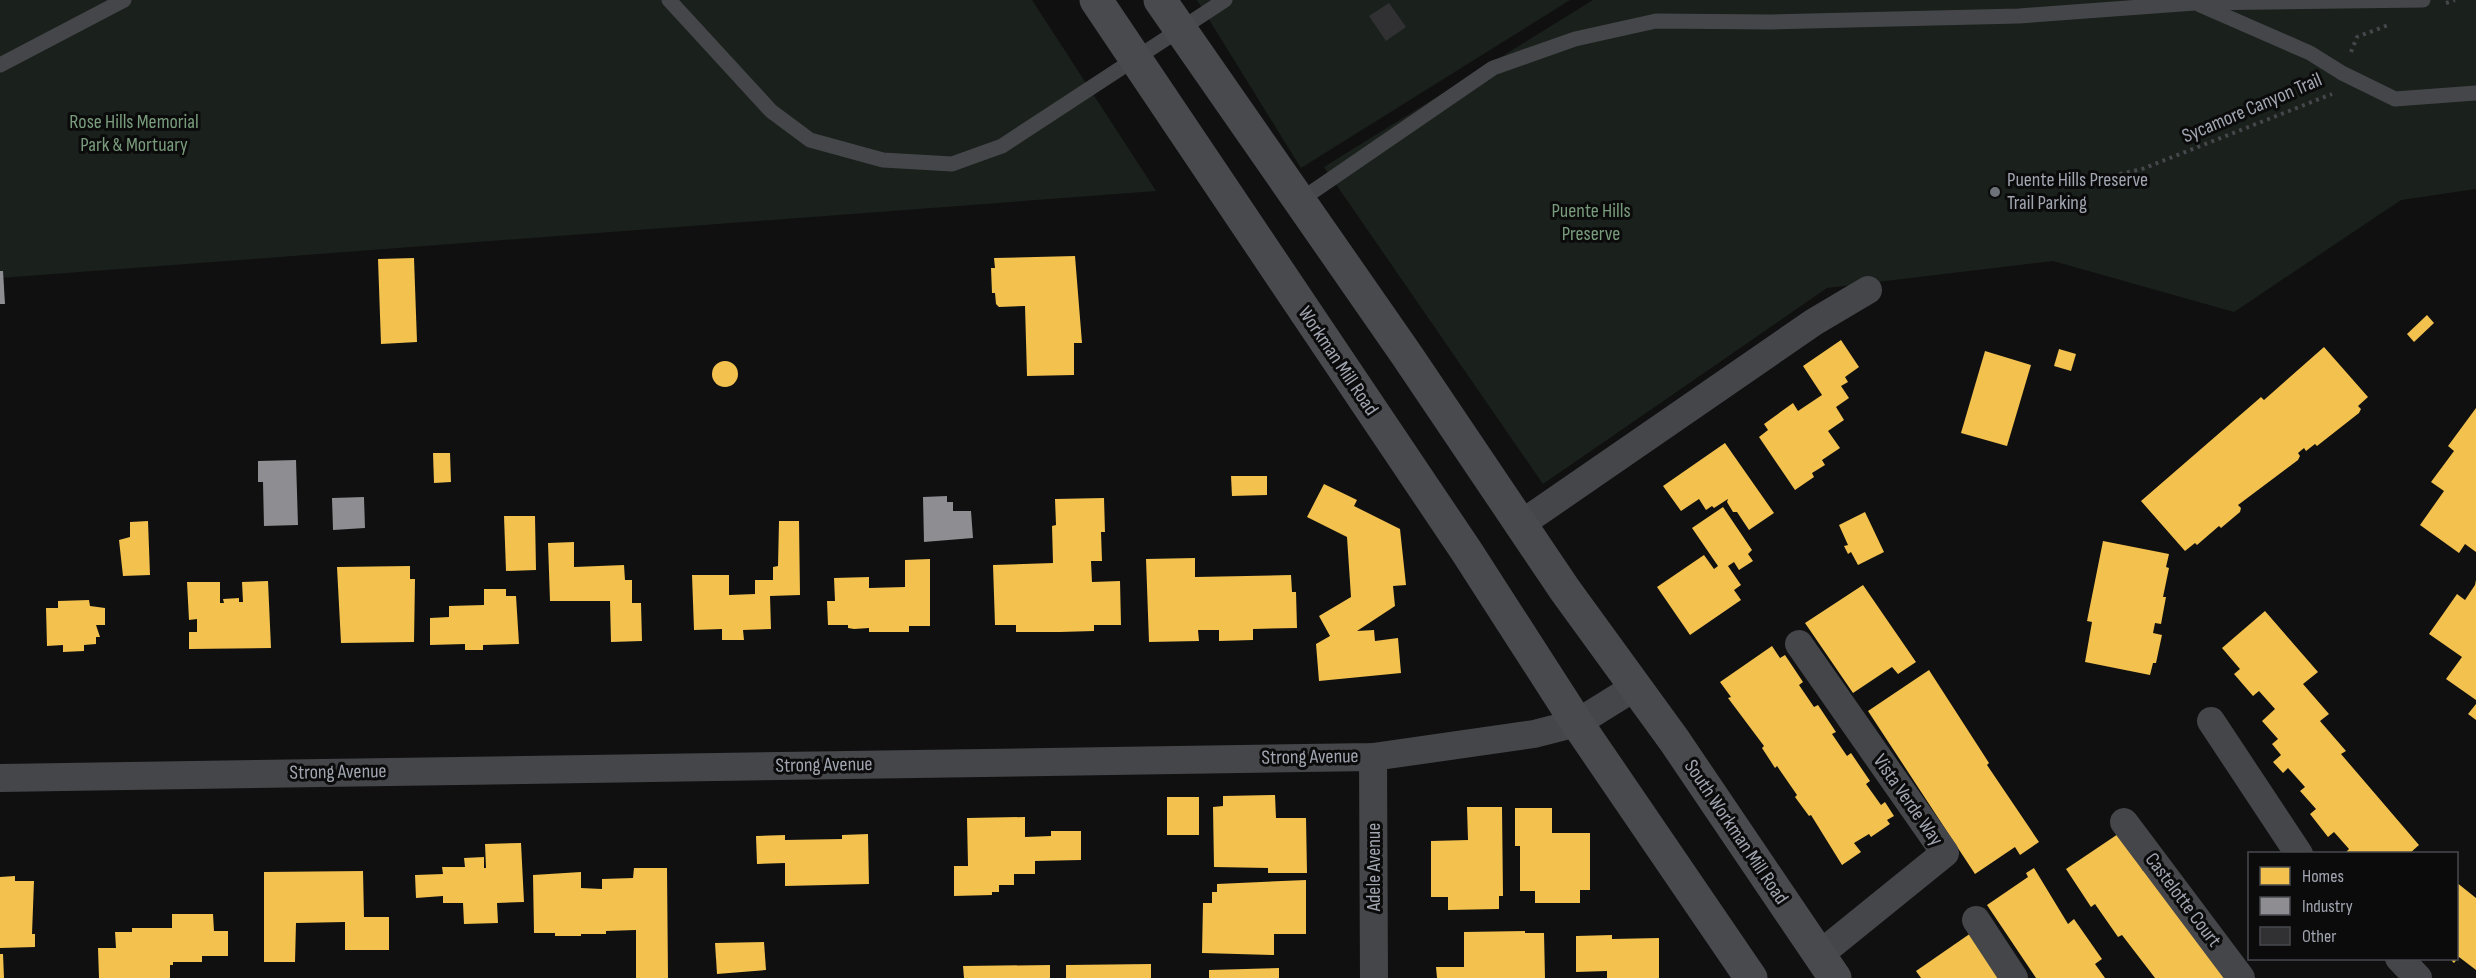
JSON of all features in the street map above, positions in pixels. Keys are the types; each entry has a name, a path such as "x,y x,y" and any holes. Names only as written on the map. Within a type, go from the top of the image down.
{"main road":[{"name":"Workman Mill Road","path":"1096,0 1138,58 1467,552 1577,723"},
{"path":"1160,0 1635,687"},
{"name":"South Workman Mill Road","path":"1635,687 1827,967"},
{"path":"1577,723 1751,978"}],"street":[{"path":"1521,524 1814,322 1868,290"},
{"name":"Vista Verde Way","path":"1799,645 1946,853 1827,967"},
{"name":"Strong Avenue","path":"0,778 1373,757 1534,734 1577,723 1635,687"},
{"path":"2211,721 2298,852"},
{"name":"Adele Avenue","path":"1373,757 1374,978"},
{"name":"Castelotte Court","path":"2124,822 2241,978"},
{"path":"1976,920 2014,978"},
{"path":"2401,960 2418,978"}],"lane":[{"path":"0,65 124,0"},
{"path":"669,0 771,111 810,140 883,160 952,164 1002,146 1225,0"},
{"path":"1299,201 1493,68 1575,39 1644,23 2019,16 2195,3 2423,0"},
{"path":"2195,3 2310,53 2342,73 2395,99 2476,93"},
{"path":"0,770 0,778"}],"path":[{"path":"2444,4 2455,0"},
{"name":"Sycamore Canyon Trail","path":"2061,187 2142,169 2334,93 2357,37 2400,21"}],"green space":[{"name":"Rose Hills Memorial Park & Mortuary","path":"0,0 1032,0 1156,191 0,278"},
{"path":"1197,0 1570,0 1301,168"},
{"name":"Puente Hills Preserve","path":"1593,0 2476,0 2476,189 2401,200 2234,312 2053,261 1827,288 1543,484 1324,167"}],"building: Homes":[{"path":"1075,256 1082,343 1074,343 1074,375 1027,376 1025,306 999,307 996,304 995,293 992,293 991,268 995,268 994,258"},
{"path":"414,258 417,342 381,344 378,259"},
{"path":"2427,315 2434,323 2414,342 2407,334"},
{"path":"1841,340 1859,367 1845,377 1848,382 1841,386 1849,398 1836,407 1844,420 1828,431 1840,448 1822,460 1825,465 1812,473 1814,477 1795,490 1759,437 1768,430 1764,424 1793,403 1798,411 1822,395 1803,366"},
{"path":"2324,347 2368,397 2358,406 2361,409 2359,413 2317,446 2315,444 2306,451 2304,448 2298,453 2300,456 2298,460 2238,505 2241,508 2240,512 2221,528 2219,526 2197,545 2195,543 2185,551 2141,501 2261,397 2264,400"},
{"path":"2059,349 2076,354 2071,371 2054,366"},
{"path":"1985,351 2031,365 2007,446 1961,433"},
{"path":"725,361 734,365 738,374 734,383 725,387 716,383 712,374 716,365"},
{"path":"2476,408 2476,552 2465,544 2459,553 2420,525 2444,491 2431,482 2454,451 2448,446"},
{"path":"1725,443 1774,513 1749,530 1737,512 1733,512 1727,502 1728,499 1706,510 1699,499 1681,511 1663,486"},
{"path":"433,453 450,453 451,482 434,483"},
{"path":"1231,476 1267,476 1267,495 1232,496"},
{"path":"1324,484 1357,500 1354,506 1400,529 1406,585 1393,586 1395,606 1357,631 1374,630 1375,641 1398,638 1401,673 1319,681 1316,644 1330,636 1319,616 1351,597 1347,537 1307,517"},
{"path":"1104,498 1105,532 1101,532 1102,561 1091,561 1092,582 1120,581 1121,625 1094,625 1094,631 1016,632 1016,625 995,625 993,565 1053,563 1052,526 1056,525 1055,499"},
{"path":"1723,507 1752,550 1748,554 1753,561 1739,570 1734,562 1728,566 1741,585 1734,590 1741,600 1690,635 1657,587 1704,555 1714,569 1718,566 1692,528"},
{"path":"1865,512 1884,552 1858,565 1851,552 1848,554 1844,546 1848,545 1839,525"},
{"path":"504,516 535,516 536,570 506,571"},
{"path":"148,521 150,575 123,576 119,540 130,537 130,522"},
{"path":"779,521 799,521 800,595 770,596 771,629 743,630 744,640 722,640 722,629 694,630 692,575 729,575 729,595 755,594 755,580 773,580 773,567 778,566"},
{"path":"2103,541 2169,554 2166,567 2169,568 2163,597 2166,597 2161,624 2155,623 2153,633 2162,635 2156,663 2153,663 2150,675 2085,662 2092,622 2087,621"},
{"path":"574,542 574,567 624,565 625,580 632,580 632,603 641,603 642,641 611,642 610,601 550,601 548,543"},
{"path":"1195,558 1195,577 1291,575 1292,592 1296,592 1297,628 1253,629 1253,640 1219,641 1219,630 1198,630 1199,641 1149,642 1146,559"},
{"path":"930,559 930,626 909,626 909,632 869,632 869,628 854,629 848,628 848,625 828,625 827,601 835,601 834,578 869,577 869,588 905,587 905,560"},
{"path":"410,566 410,579 415,579 414,642 341,643 337,567"},
{"path":"2476,580 2476,700 2446,679 2462,657 2429,634 2457,594 2465,600"},
{"path":"268,581 271,648 189,649 189,632 197,632 197,619 189,620 187,582 220,582 220,603 224,603 223,599 239,598 239,602 243,602 242,582"},
{"path":"1863,585 1916,662 1898,674 1892,667 1853,693 1805,623"},
{"path":"484,589 506,589 506,596 516,596 519,644 483,645 483,650 465,650 465,644 430,645 430,618 449,617 449,606 484,605"},
{"path":"89,600 90,606 105,608 105,625 96,625 100,637 96,637 96,644 84,645 84,651 63,652 63,645 47,646 46,608 58,608 58,601"},
{"path":"2265,611 2318,672 2303,684 2329,714 2320,721 2346,751 2341,754 2419,845 2411,852 2346,852 2349,849 2334,832 2328,837 2310,814 2316,809 2300,791 2305,787 2288,768 2283,773 2273,762 2281,755 2272,744 2278,739 2262,721 2275,709 2259,691 2253,696 2234,674 2240,669 2222,648"},
{"path":"1772,646 1780,658 1785,655 1803,682 1799,685 1814,707 1818,705 1836,732 1832,734 1847,756 1851,753 1870,781 1866,784 1881,805 1885,802 1894,816 1887,820 1890,824 1871,837 1869,834 1854,843 1861,852 1842,865 1811,815 1809,816 1795,797 1797,795 1777,766 1775,768 1762,748 1764,746 1728,698 1731,697 1720,682"},
{"path":"1929,670 1989,763 1987,765 2039,842 2020,855 2015,847 1975,874 1868,711"},
{"path":"2476,704 2476,720 2468,714"},
{"path":"1275,795 1276,818 1306,818 1307,873 1268,873 1268,868 1214,867 1213,807 1223,806 1223,796"},
{"path":"1167,797 1199,797 1199,835 1167,835"},
{"path":"1467,807 1502,807 1503,896 1499,896 1499,909 1448,910 1448,897 1431,897 1431,841 1468,840"},
{"path":"1515,808 1552,808 1552,833 1590,833 1590,890 1580,890 1580,903 1535,903 1535,891 1520,891 1520,846 1515,846"},
{"path":"1025,817 1025,837 1051,836 1051,831 1081,831 1081,860 1035,861 1035,874 1014,874 1014,885 999,885 999,892 992,892 992,895 954,896 954,866 968,866 967,818"},
{"path":"2121,832 2143,871 2147,868 2232,978 2155,978 2122,935 2118,937 2095,904 2091,907 2066,869"},
{"path":"868,834 869,884 785,886 785,863 757,864 756,836 785,835 785,840 842,839 842,835"},
{"path":"521,843 524,902 497,903 498,923 464,924 463,903 443,903 443,896 416,898 415,875 443,874 442,867 465,867 464,858 484,857 484,868 486,868 485,844"},
{"path":"634,868 667,868 668,978 636,978 636,930 606,931 606,934 581,934 581,936 534,933 533,875 581,872 581,888 602,889 602,879 633,878"},
{"path":"2034,868 2068,924 2074,919 2102,959 2095,964 2105,978 2036,978 1987,905 2028,877 2026,873"},
{"path":"363,871 364,917 389,917 389,950 345,950 345,922 296,923 295,962 264,962 264,872"},
{"path":"15,876 15,881 34,881 32,934 35,934 35,947 0,948 0,877"},
{"path":"1306,880 1306,934 1274,934 1274,955 1202,953 1203,903 1212,903 1212,892 1217,892 1217,884"},
{"path":"2458,884 2476,898 2476,970 2459,957"},
{"path":"172,914 213,914 214,931 228,931 228,956 202,956 202,962 173,962 173,965 170,965 170,978 99,978 98,948 116,948 115,932 132,932 132,928 172,928"},
{"path":"1525,931 1525,933 1544,933 1545,978 1437,978 1436,967 1464,967 1464,932"},
{"path":"1971,933 2001,978 1921,978 1916,971"},
{"path":"1612,935 1612,939 1659,938 1659,978 1607,978 1607,971 1576,972 1576,936"},
{"path":"764,942 766,970 717,974 715,943"},
{"path":"0,954 3,954 4,978 0,978"},
{"path":"1151,964 1151,978 1066,978 1066,965"},
{"path":"1050,965 1050,978 964,978 963,966"},
{"path":"1279,968 1279,978 1209,978 1209,970"}],"building: Industry":[{"path":"0,271 3,271 5,304 0,304"},
{"path":"296,460 298,525 264,526 263,482 258,482 258,461"},
{"path":"947,496 947,502 953,502 953,511 971,511 973,538 924,542 923,497"},
{"path":"364,497 365,528 333,530 332,498"}],"building: Other":[{"path":"1389,3 1406,27 1386,41 1369,16"}],"place":[{"name":"Puente Hills Preserve Trail Parking","path":"1995,192"}]}
